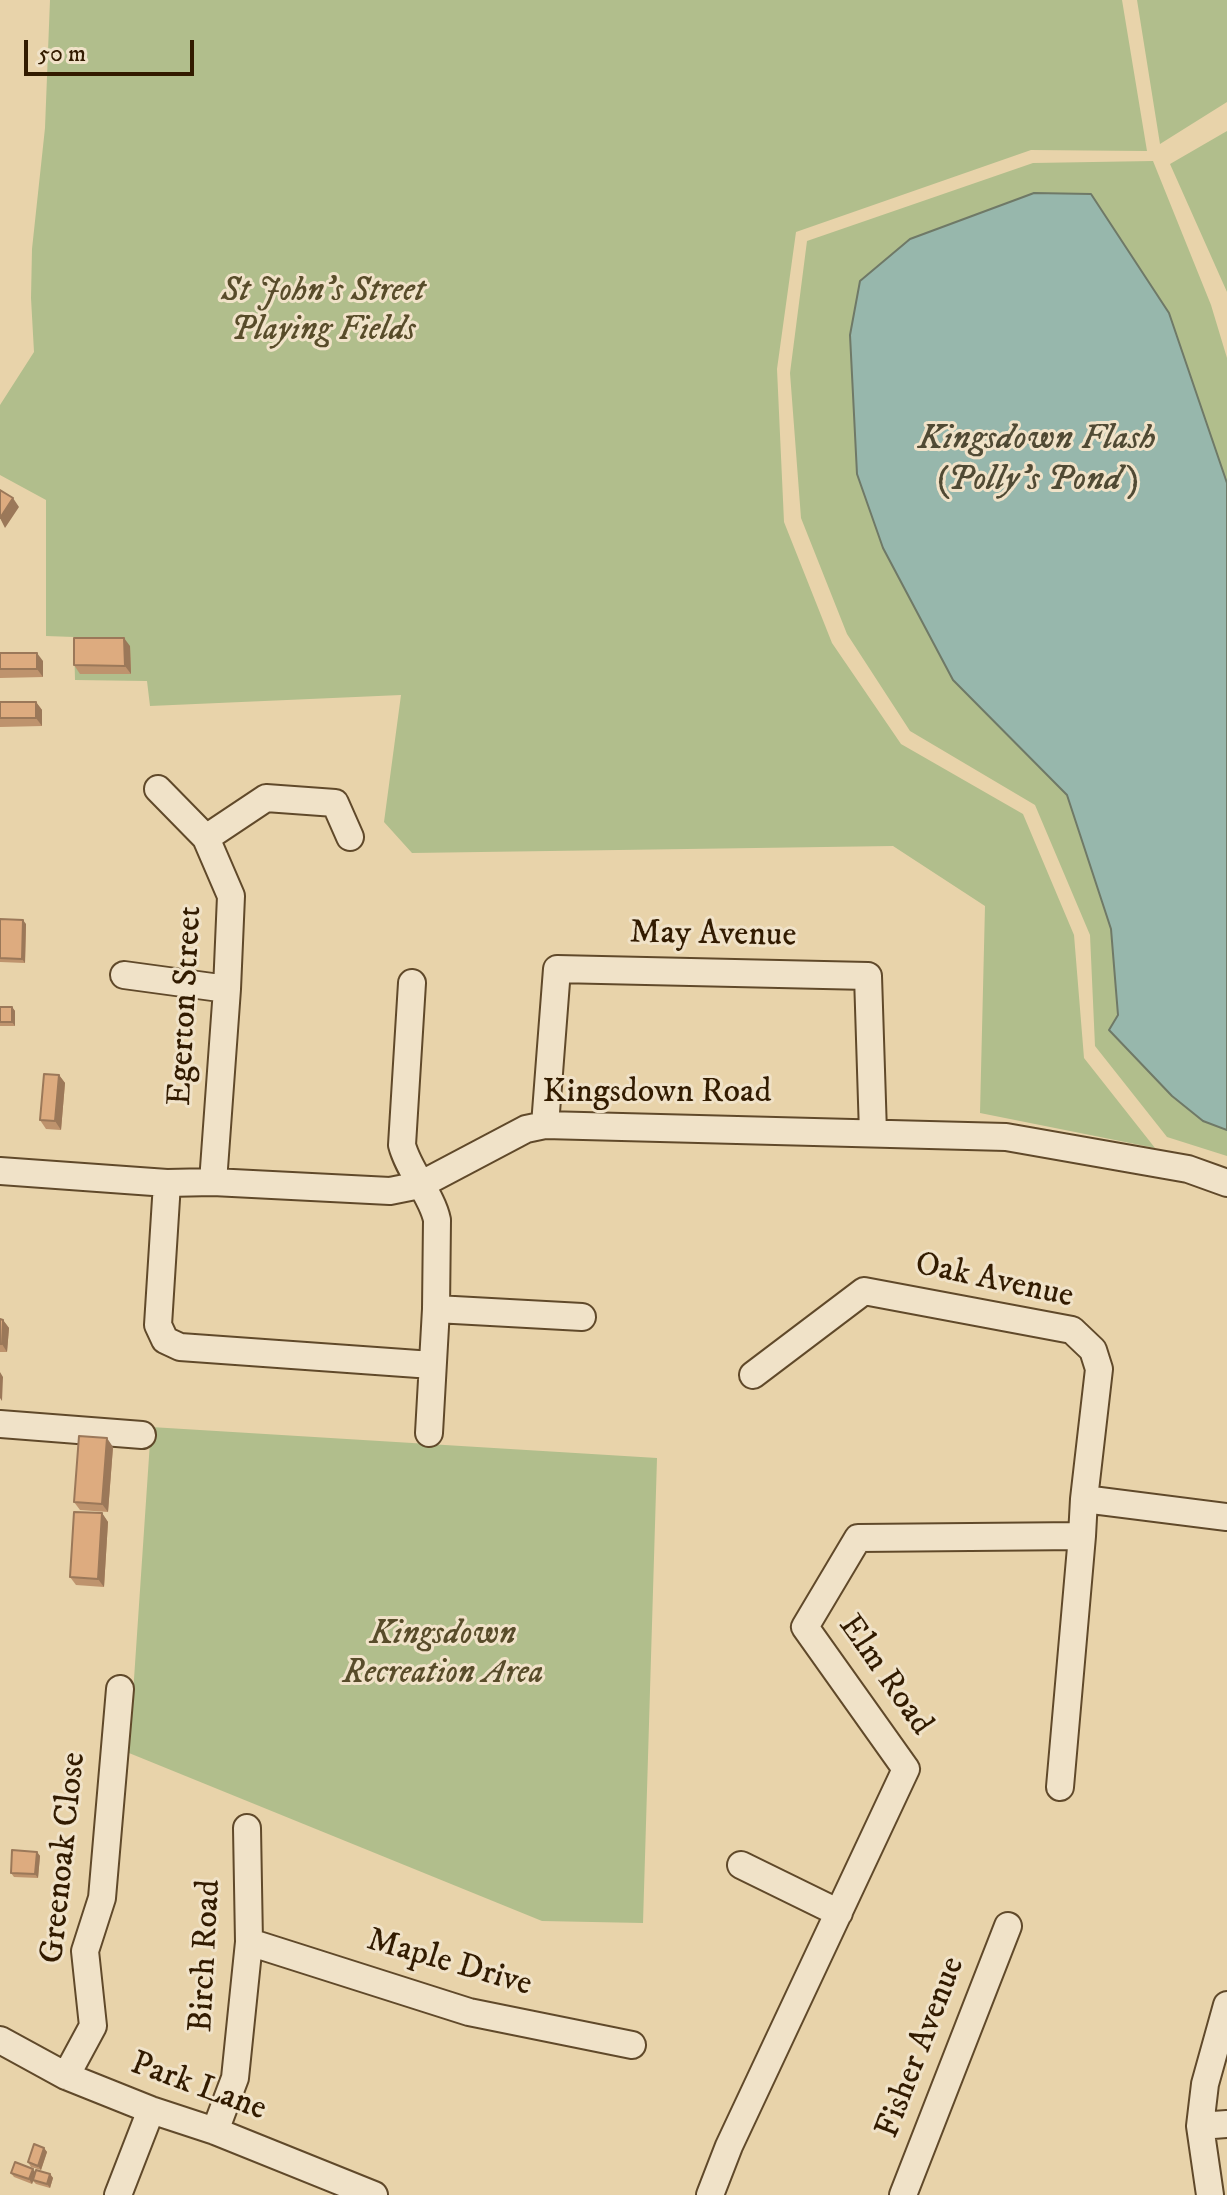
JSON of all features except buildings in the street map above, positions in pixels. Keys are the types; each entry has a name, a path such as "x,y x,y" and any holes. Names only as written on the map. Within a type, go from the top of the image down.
{"street":[{"name":"Egerton Street","path":"158,789 206,838 231,896 213,1182"},
{"path":"206,838 266,798 335,803 350,837"},
{"name":"May Avenue","path":"545,1125 557,969 868,976 873,1133"},
{"path":"124,975 227,989"},
{"path":"412,983 402,1145 433,1205 437,1220 429,1433"},
{"name":"Kingsdown Road","path":"0,1171 167,1183 213,1182 390,1191 420,1185 526,1129 545,1125 1006,1137 1188,1169 1227,1183"},
{"path":"167,1183 158,1325 165,1340 180,1347 432,1365"},
{"name":"Oak Avenue","path":"753,1375 864,1291 1072,1330 1093,1350 1099,1369 1084,1499 1060,1787"},
{"path":"436,1309 582,1317"},
{"path":"0,1424 142,1435"},
{"path":"1084,1499 1227,1517"},
{"name":"Elm Road","path":"710,2195 729,2146 906,1769 805,1627 858,1538 1082,1536"},
{"name":"Greenoak Close","path":"66,2076 93,2026 85,1951 102,1898 120,1689"},
{"name":"Birch Road","path":"215,2131 235,2078 249,1942 247,1828"},
{"path":"741,1865 839,1913"},
{"name":"Fisher Avenue","path":"903,2195 1008,1926"},
{"name":"Maple Drive","path":"249,1942 469,2012 632,2045"},
{"path":"1210,2195 1200,2126 1205,2084 1227,2005"},
{"name":"Park Lane","path":"0,2040 66,2076 374,2195"},
{"path":"118,2195 151,2110"},
{"path":"1200,2126 1227,2124"}],"green space":[{"name":"St John's Street Playing Fields","path":"50,0 1122,0 1147,151 1031,150 796,232 777,369 784,522 832,643 901,744 1023,814 1074,935 1084,1058 1155,1148 980,1113 985,906 893,846 412,853 384,822 401,695 150,706 147,681 75,680 74,637 46,636 46,500 0,475 0,405 34,352 32,249 45,128"},
{"path":"1137,0 1227,0 1227,102 1160,144"},
{"path":"1227,131 1227,292 1170,164"},
{"path":"1153,161 1211,305 1227,358 1227,483 1169,313 1090,194 1034,193 910,239 860,281 953,680 1067,795 1111,929 1118,1015 1203,1121 1227,1130 1227,1156 1167,1137 1095,1046 1090,935 1035,805 910,731 847,634 801,518 790,373 807,241 1033,163"},
{"name":"Kingsdown Recreation Area","path":"151,1427 657,1458 643,1923 542,1921 129,1753"}],"water":[{"name":"Kingsdown Flash (Polly's Pond)","path":"1034,193 1091,194 1169,313 1227,483 1227,1130 1203,1121 1172,1096 1109,1030 1118,1015 1111,929 1067,795 953,680 883,548 857,474 850,335 860,281 910,239"}]}
